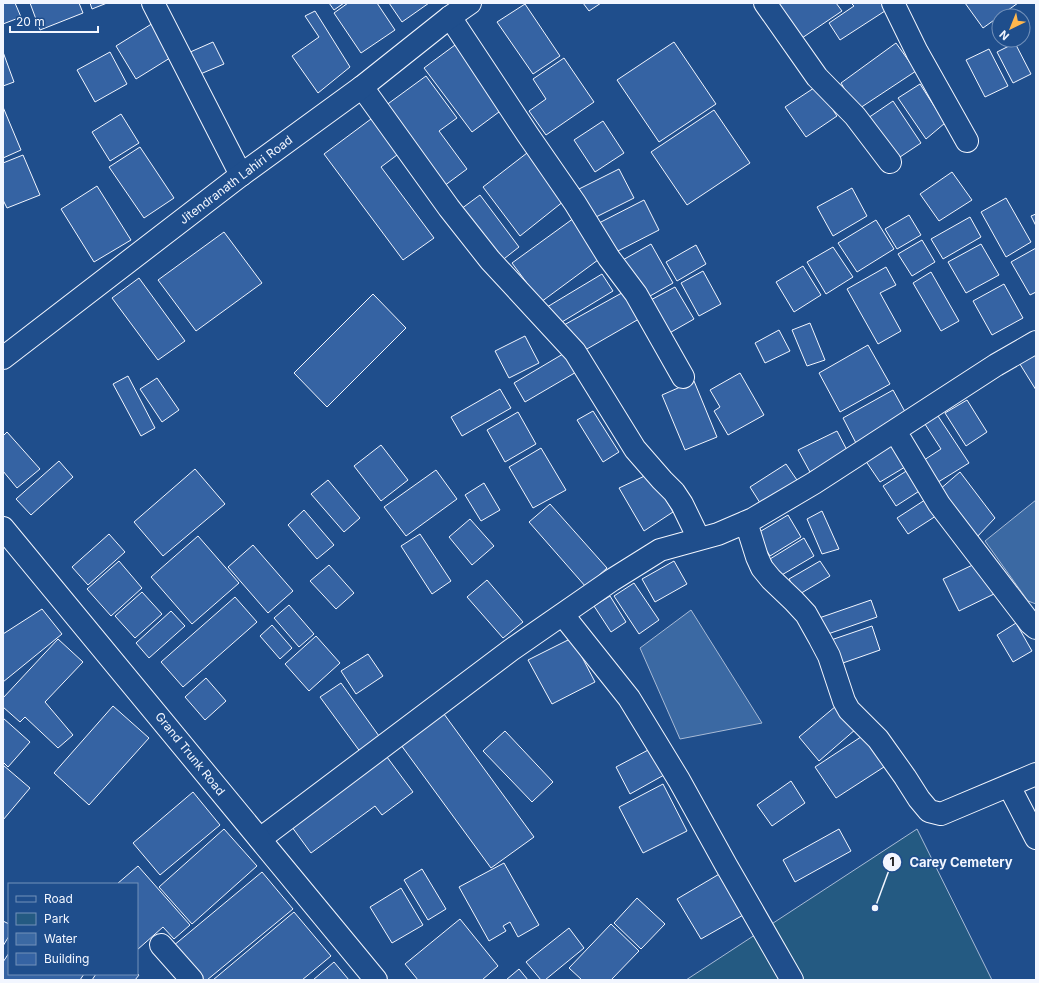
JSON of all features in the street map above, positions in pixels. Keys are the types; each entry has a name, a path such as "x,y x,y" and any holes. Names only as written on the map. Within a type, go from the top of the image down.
{"street":[{"path":"153,3 241,175"},
{"name":"Jitendranath Lahiri Road","path":"3,358 241,175 362,87 450,17 470,3"},
{"path":"765,3 817,77 855,116 890,162"},
{"path":"893,3 917,52 967,141"},
{"path":"450,17 575,203 609,258 636,294 683,377"},
{"path":"362,87 449,208 490,260 575,352 631,443 674,492 682,504 699,539"},
{"path":"260,839 512,650 612,580 660,550 718,534 746,522 814,483 996,365 1036,342"},
{"path":"895,431 939,504 1030,623 1036,628"},
{"path":"746,522 757,558 762,568 806,614 820,639 829,656 844,701 849,710 878,739 919,799 930,811 941,814 1036,774"},
{"name":"Grand Trunk Road","path":"3,528 376,980"},
{"path":"563,615 628,698 679,780 726,866 792,980"},
{"path":"1008,786 1036,838"},
{"path":"161,945 192,980"}],"green space":[{"path":"917,829 992,980 686,980"}],"water":[{"path":"1036,500 1036,604 1028,601 985,541"},
{"path":"691,610 762,723 680,739 640,648"}],"building":[{"path":"3,3 15,3 21,17 3,24"},
{"path":"30,3 79,3 83,13 40,30"},
{"path":"90,3 107,3 92,9"},
{"path":"329,3 344,3 334,10"},
{"path":"348,3 377,3 395,30 361,53 334,13"},
{"path":"389,3 429,3 402,22"},
{"path":"583,3 601,3 589,11"},
{"path":"778,3 836,3 842,11 802,38"},
{"path":"851,3 885,3 888,9 840,40 829,23 854,6"},
{"path":"965,3 1018,3 1011,8 991,8 991,22 983,28"},
{"path":"525,4 560,56 533,74 497,22"},
{"path":"315,11 350,67 318,93 292,56 319,37 305,16"},
{"path":"158,20 178,53 136,79 116,46"},
{"path":"213,42 224,64 198,75 188,53"},
{"path":"674,42 716,104 659,142 617,80"},
{"path":"896,43 916,71 857,110 841,83"},
{"path":"455,45 503,109 472,132 424,68"},
{"path":"1005,48 1018,48 1031,74 1013,83 997,52"},
{"path":"989,49 1008,86 985,97 966,60"},
{"path":"3,52 14,82 3,86"},
{"path":"110,52 127,84 95,102 77,70"},
{"path":"564,58 594,102 546,135 529,111 546,99 533,79"},
{"path":"426,76 457,118 439,131 467,169 444,186 385,106"},
{"path":"920,84 945,123 926,139 898,98"},
{"path":"817,86 837,116 806,137 785,107"},
{"path":"893,101 921,143 897,159 868,118"},
{"path":"3,107 21,150 3,158"},
{"path":"714,110 750,163 687,205 651,152"},
{"path":"121,114 139,143 110,161 92,132"},
{"path":"375,116 401,152 381,167 434,238 403,260 324,154"},
{"path":"603,121 624,153 595,172 574,140"},
{"path":"140,147 174,198 144,218 109,167"},
{"path":"527,153 564,201 520,236 483,187"},
{"path":"23,155 40,195 7,208 3,200 3,163"},
{"path":"619,169 634,198 594,218 579,189"},
{"path":"952,172 972,200 939,221 920,194"},
{"path":"97,186 131,240 94,262 61,209"},
{"path":"852,188 867,216 833,236 817,207"},
{"path":"480,195 519,247 500,262 461,209"},
{"path":"1006,198 1031,242 1006,257 981,212"},
{"path":"644,200 659,230 614,253 599,223"},
{"path":"1036,214 1036,226 1031,216"},
{"path":"909,215 921,235 897,249 885,229"},
{"path":"970,217 981,237 943,259 931,239"},
{"path":"574,218 602,257 541,302 512,263"},
{"path":"876,220 894,249 857,272 838,243"},
{"path":"224,232 262,283 196,331 158,280"},
{"path":"922,240 935,262 912,276 898,254"},
{"path":"651,244 673,283 643,300 621,261"},
{"path":"981,244 999,275 966,293 948,262"},
{"path":"696,245 706,264 677,281 666,262"},
{"path":"833,247 853,277 826,294 807,262"},
{"path":"1036,248 1036,292 1030,295 1011,262"},
{"path":"803,266 821,295 794,312 776,282"},
{"path":"886,267 896,285 880,293 901,331 878,344 847,289"},
{"path":"703,271 721,304 699,316 681,283"},
{"path":"931,272 959,321 941,331 913,283"},
{"path":"602,274 613,291 557,325 547,307"},
{"path":"139,278 185,341 158,360 112,298"},
{"path":"1004,284 1023,318 992,335 973,301"},
{"path":"675,287 694,319 666,335 647,302"},
{"path":"629,289 644,316 580,353 564,325"},
{"path":"373,294 406,328 327,407 294,373"},
{"path":"810,323 825,360 807,366 792,330"},
{"path":"779,330 790,351 765,363 755,343"},
{"path":"525,336 539,363 509,378 495,351"},
{"path":"868,345 890,384 840,412 819,373"},
{"path":"1036,350 1036,390 1018,361"},
{"path":"568,351 578,371 525,402 514,383"},
{"path":"740,373 764,415 728,435 714,411 720,407 710,390"},
{"path":"128,376 155,428 141,436 113,384"},
{"path":"157,378 179,410 162,422 140,389"},
{"path":"694,381 717,437 685,450 662,395"},
{"path":"500,389 511,408 462,436 451,417"},
{"path":"893,390 909,419 858,447 843,418"},
{"path":"967,400 987,432 966,446 945,413"},
{"path":"593,411 619,452 603,462 577,420"},
{"path":"518,412 536,444 505,462 487,430"},
{"path":"936,413 969,463 935,484 921,462 941,449 923,421"},
{"path":"837,431 848,452 810,472 798,450"},
{"path":"7,432 40,469 17,488 3,471 3,436"},
{"path":"893,438 910,464 880,482 863,457"},
{"path":"381,445 408,480 381,501 354,466"},
{"path":"541,448 566,490 533,508 509,467"},
{"path":"59,461 73,477 31,515 16,499"},
{"path":"786,464 799,483 762,506 750,487"},
{"path":"911,468 924,488 896,506 883,486"},
{"path":"195,469 225,504 163,556 134,522"},
{"path":"436,470 457,499 406,536 384,507"},
{"path":"960,472 995,518 975,539 939,490"},
{"path":"651,473 673,512 644,531 619,488"},
{"path":"328,480 360,518 344,532 311,494"},
{"path":"484,483 500,510 481,521 465,495"},
{"path":"928,498 939,514 908,534 897,518"},
{"path":"550,504 607,568 586,587 529,522"},
{"path":"304,510 334,545 317,559 288,525"},
{"path":"822,511 839,549 822,554 807,519"},
{"path":"788,515 801,537 770,556 756,534"},
{"path":"470,519 494,546 472,565 449,537"},
{"path":"109,534 125,552 88,585 72,567"},
{"path":"420,534 451,581 432,594 401,546"},
{"path":"198,536 239,583 192,624 151,577"},
{"path":"804,538 814,556 780,576 770,559"},
{"path":"253,545 293,591 268,613 228,567"},
{"path":"119,561 142,588 111,616 87,589"},
{"path":"674,561 687,584 655,602 642,579"},
{"path":"820,561 830,576 798,595 789,579"},
{"path":"979,562 994,594 959,611 943,579"},
{"path":"329,565 354,593 336,609 310,581"},
{"path":"487,580 523,622 503,638 467,597"},
{"path":"634,583 659,620 639,634 614,596"},
{"path":"142,592 162,614 135,638 115,616"},
{"path":"610,596 626,622 611,632 594,606"},
{"path":"235,597 257,622 183,687 161,662"},
{"path":"871,600 877,617 825,635 819,618"},
{"path":"289,605 314,634 299,647 274,618"},
{"path":"42,609 62,634 3,682 3,634"},
{"path":"171,611 185,626 149,658 136,643"},
{"path":"1016,623 1032,651 1013,662 997,635"},
{"path":"272,625 292,648 280,659 260,636"},
{"path":"872,626 880,650 840,664 831,640"},
{"path":"316,636 340,663 309,691 285,664"},
{"path":"572,638 595,682 552,704 528,660"},
{"path":"58,639 83,662 45,702 73,735 58,748 25,717 20,722 3,707 3,698"},
{"path":"368,654 383,676 356,694 341,671"},
{"path":"206,678 226,701 205,720 185,697"},
{"path":"341,683 384,743 364,757 320,697"},
{"path":"113,706 149,738 89,805 54,773"},
{"path":"836,706 856,729 819,761 799,737"},
{"path":"444,714 534,837 491,868 401,745"},
{"path":"3,718 30,742 8,767 3,762"},
{"path":"505,731 553,782 532,802 483,751"},
{"path":"867,733 887,765 836,798 815,767"},
{"path":"650,749 664,775 630,794 616,767"},
{"path":"384,753 413,792 382,815 375,806 311,853 289,823"},
{"path":"3,765 30,788 3,820"},
{"path":"791,781 805,803 772,826 757,805"},
{"path":"663,784 687,831 643,853 619,807"},
{"path":"193,792 220,825 160,875 133,843"},
{"path":"224,829 257,866 192,924 159,887"},
{"path":"839,829 851,851 795,882 783,860"},
{"path":"504,863 539,925 518,937 510,922 503,926 506,931 489,941 459,887"},
{"path":"138,866 190,925 174,939 163,927 138,949 138,883 118,883"},
{"path":"422,869 446,909 428,920 404,880"},
{"path":"262,872 293,909 207,980 202,980 173,946"},
{"path":"721,873 745,914 701,939 677,899"},
{"path":"401,888 423,925 392,943 370,907"},
{"path":"637,898 665,924 641,949 614,923"},
{"path":"294,912 331,956 302,980 213,980"},
{"path":"460,919 498,966 482,980 418,980 405,964"},
{"path":"3,921 8,924 8,938 3,946"},
{"path":"611,924 639,951 611,980 582,980 569,968"},
{"path":"569,928 584,948 545,980 541,980 526,962"},
{"path":"8,954 8,975 83,975 80,980 3,980 3,962"},
{"path":"334,962 349,980 313,980"},
{"path":"519,969 528,980 506,980"},
{"path":"95,975 139,975 135,980 92,980"}],"place":[{"name":"Carey Cemetery","path":"875,908"}]}
